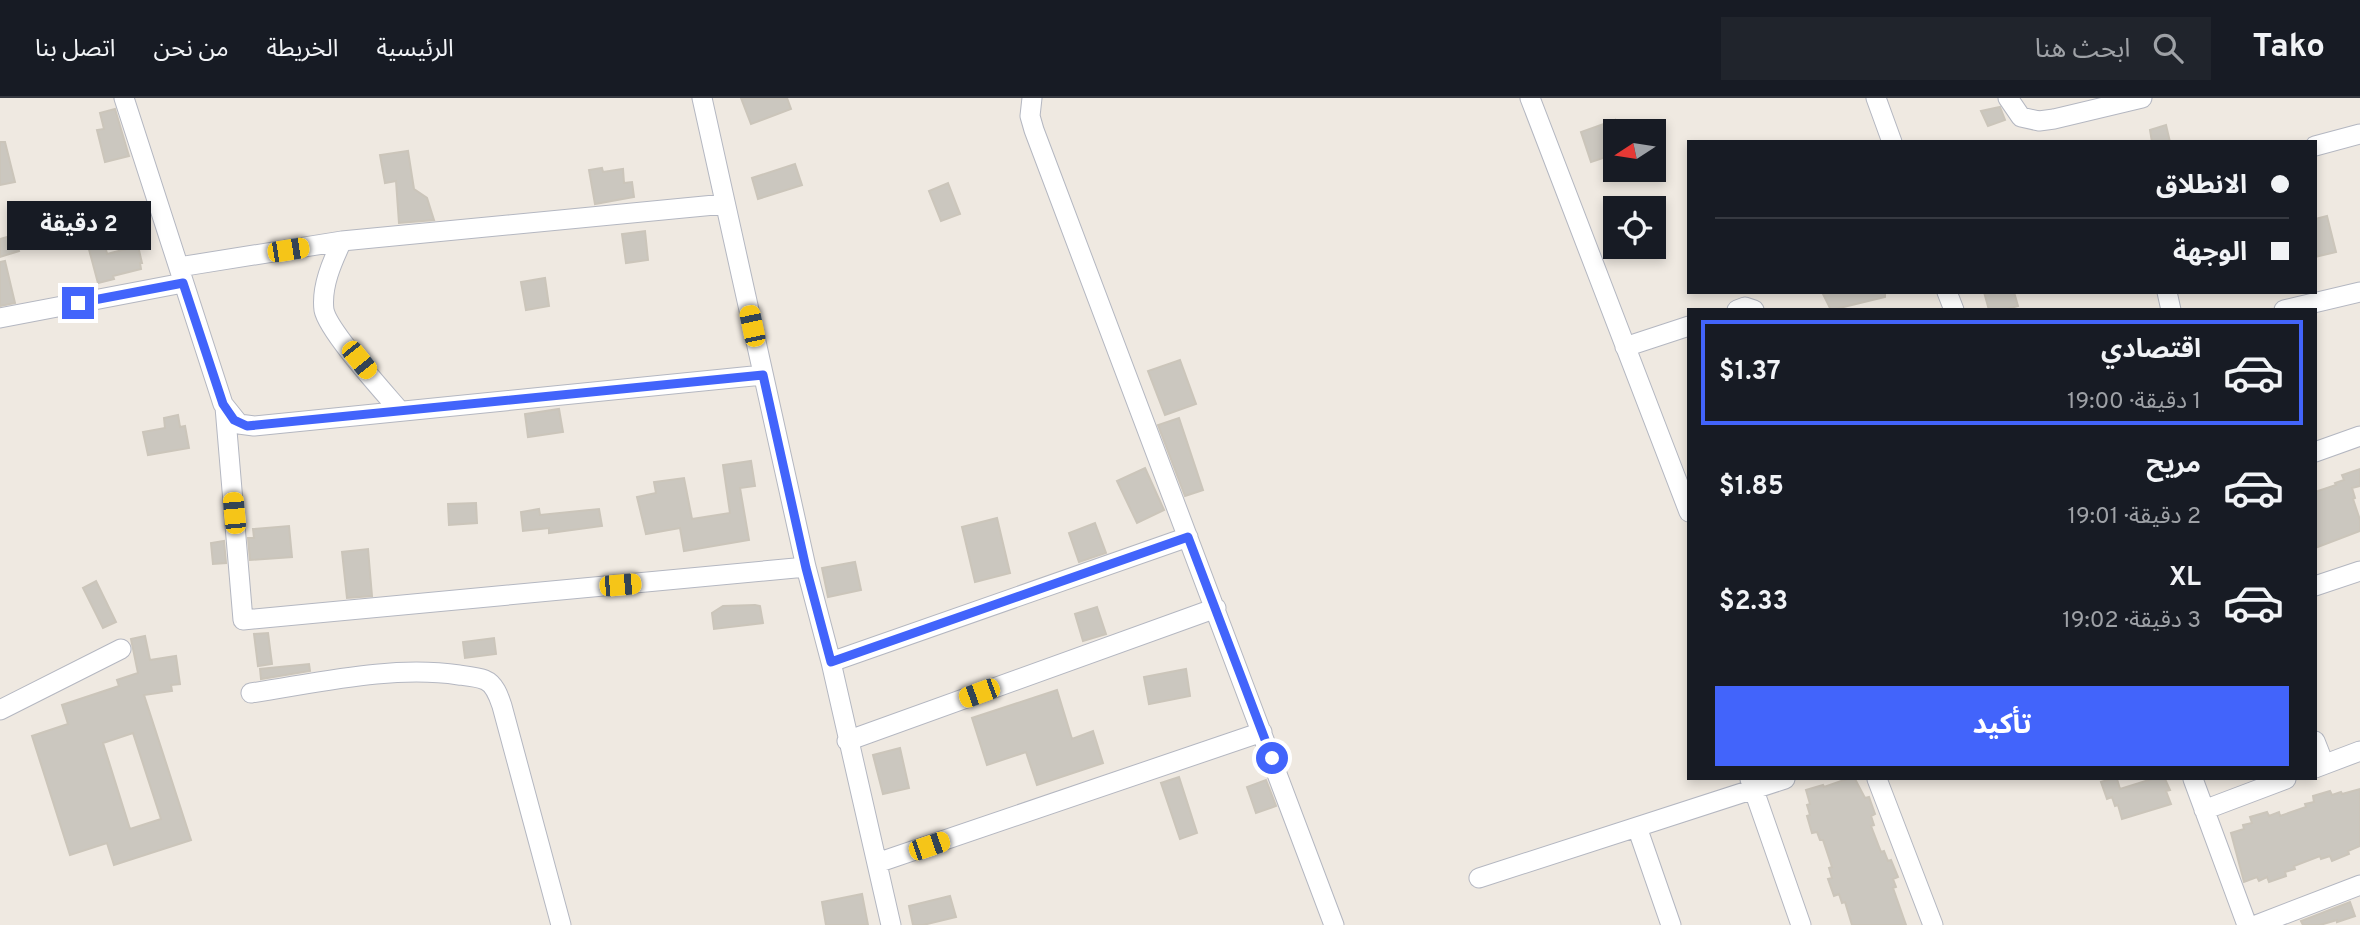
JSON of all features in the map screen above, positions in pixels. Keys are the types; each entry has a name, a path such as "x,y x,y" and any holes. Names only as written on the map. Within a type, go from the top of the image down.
{"street":[{"path":"124,98 225,407 243,620 806,568"},
{"path":"702,98 806,568 831,662 891,925"},
{"path":"1032,98 1030,116 1034,130 1334,925"},
{"path":"1530,98 1687,507"},
{"path":"1875,98 1891,140"},
{"path":"2008,98 2021,117 2039,121 2141,98"},
{"path":"2317,145 2360,134"},
{"path":"0,318 181,275 342,241 725,204"},
{"path":"342,241 327,279 324,310 335,332 400,411"},
{"path":"2292,308 2360,292"},
{"path":"1625,347 1687,327"},
{"path":"225,407 234,420 247,426 763,375"},
{"path":"2317,451 2360,436"},
{"path":"831,662 1188,537"},
{"path":"2317,585 2360,571"},
{"path":"848,741 1216,608"},
{"path":"0,710 121,649"},
{"path":"251,693 418,672 441,672 487,680 495,688 506,717 561,925"},
{"path":"877,863 1262,732"},
{"path":"2320,766 2360,751"},
{"path":"1479,878 1637,827 1752,784 1778,780"},
{"path":"1877,780 1933,925"},
{"path":"2193,780 2246,925"},
{"path":"2204,810 2283,780"},
{"path":"1752,784 1801,925"},
{"path":"1637,827 1671,925"},
{"path":"2256,925 2360,885"}],"building":[{"path":"741,98 787,98 791,109 751,124"},
{"path":"2000,107 2005,120 1988,126 1981,111"},
{"path":"115,109 129,156 105,162 97,130 104,129 100,113"},
{"path":"1603,124 1603,158 1591,162 1581,132"},
{"path":"2166,125 2170,140 2152,140 2150,130"},
{"path":"0,142 5,142 15,182 0,185"},
{"path":"408,151 414,189 427,198 434,220 399,223 396,181 385,183 380,155"},
{"path":"795,164 802,185 758,199 752,178"},
{"path":"602,168 603,172 623,169 624,183 632,182 634,197 595,204 589,170"},
{"path":"948,183 960,214 941,221 929,191"},
{"path":"2327,216 2336,252 2317,257 2317,218"},
{"path":"100,224 107,254 138,246 141,269 98,283 83,227"},
{"path":"645,231 648,260 626,263 622,234"},
{"path":"14,235 19,251 0,257 0,239"},
{"path":"5,261 15,303 0,306 0,262"},
{"path":"545,278 549,306 526,310 521,282"},
{"path":"1823,294 1885,294 1885,297 1830,308"},
{"path":"1985,294 2015,294 2018,306 1988,308"},
{"path":"1180,360 1196,404 1165,415 1148,371"},
{"path":"559,409 563,432 528,437 525,414"},
{"path":"178,415 180,427 185,426 189,448 148,455 143,432 165,428 164,418"},
{"path":"1179,418 1203,490 1185,496 1158,425"},
{"path":"751,461 755,486 740,488 749,540 684,551 680,528 646,534 637,497 656,493 654,482 684,478 692,519 730,513 723,465"},
{"path":"1145,468 1164,510 1137,523 1117,481"},
{"path":"2360,469 2360,486 2352,488 2360,531 2317,547 2317,491 2344,480 2342,475"},
{"path":"476,503 477,523 449,525 448,504"},
{"path":"539,509 540,515 599,509 602,526 549,533 549,528 523,531 521,512"},
{"path":"997,518 1010,573 975,582 962,527"},
{"path":"1095,523 1106,553 1079,562 1069,533"},
{"path":"289,526 292,557 250,560 248,538 254,538 253,529"},
{"path":"224,541 226,563 213,564 211,543"},
{"path":"368,549 372,596 347,598 342,552"},
{"path":"855,562 861,590 828,597 822,568"},
{"path":"96,581 116,622 103,628 83,588"},
{"path":"723,606 760,606 763,623 714,629 712,613"},
{"path":"1097,607 1106,634 1083,641 1075,614"},
{"path":"268,633 272,664 258,666 254,634"},
{"path":"145,636 150,660 176,656 180,684 171,685 172,691 144,695 191,840 114,865 107,843 70,855 32,736 68,724 62,705 119,686 117,680 138,673 131,639","holes":["133,733 161,819 130,829 103,743"]},
{"path":"494,638 496,654 465,658 463,642"},
{"path":"309,664 310,671 261,679 260,669"},
{"path":"1186,669 1190,696 1149,704 1144,677"},
{"path":"1057,690 1072,739 1093,731 1103,763 1037,785 1026,752 987,765 972,718"},
{"path":"900,748 909,788 883,794 873,755"},
{"path":"1179,777 1197,833 1180,839 1161,783"},
{"path":"1266,780 1276,806 1256,813 1247,787"},
{"path":"1844,780 1856,780 1865,798 1869,797 1875,814 1871,816 1874,825 1871,826 1881,852 1884,851 1888,861 1891,860 1898,877 1893,879 1896,887 1893,888 1906,925 1852,925 1845,902 1842,903 1839,894 1834,896 1828,879 1832,878 1829,868 1832,867 1823,840 1820,840 1817,832 1812,833 1807,816 1810,815 1807,805 1810,804 1806,790 1823,785 1824,787"},
{"path":"2117,780 2120,789 2149,780 2165,780 2170,790 2166,791 2171,804 2122,819 2118,805 2115,806 2112,797 2107,799 2101,782"},
{"path":"2360,789 2360,846 2332,861 2330,856 2321,859 2320,856 2294,866 2295,869 2285,872 2286,876 2269,882 2267,877 2259,881 2257,877 2244,882 2231,833 2252,823 2250,817 2267,812 2269,816 2279,812 2280,816 2306,807 2305,804 2314,802 2313,796 2330,791 2332,795"},
{"path":"862,894 868,925 826,925 822,902"},
{"path":"950,896 956,917 913,925 909,906"},
{"path":"2350,902 2355,916 2320,925 2303,925 2301,921"}],"route":[{"path":"78,303 183,283 223,404 234,420 247,426 763,375 806,568 831,662 1188,537 1272,758"}]}
